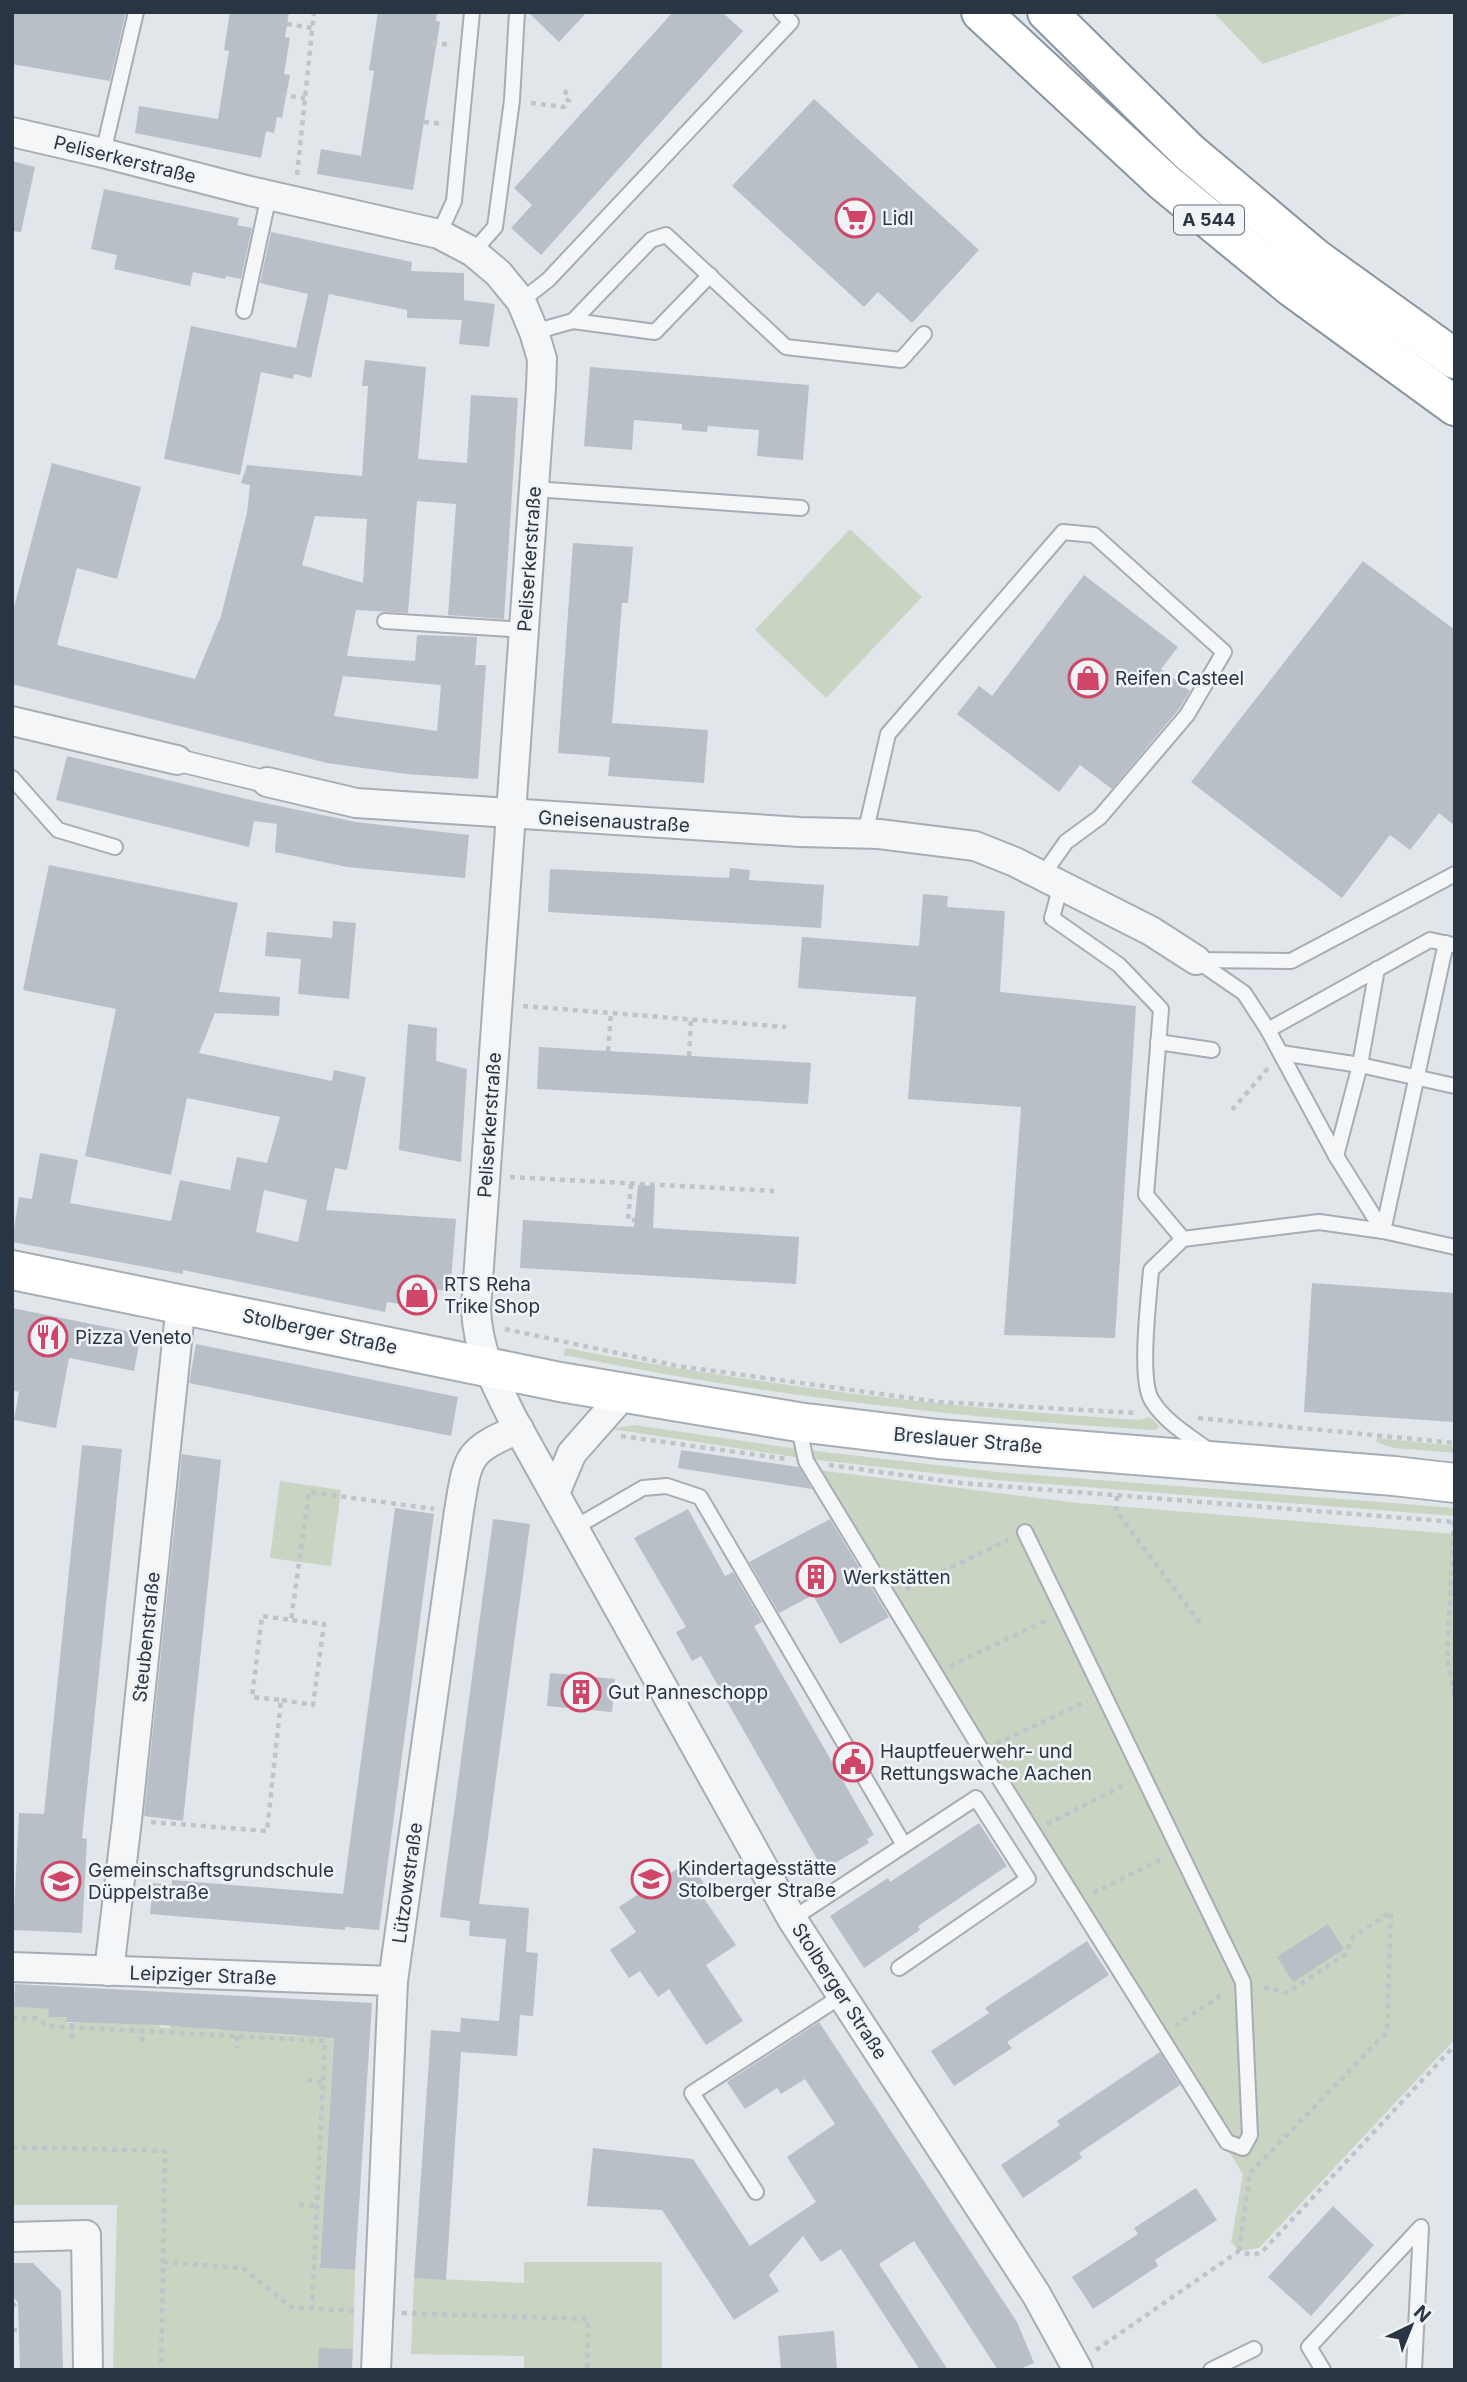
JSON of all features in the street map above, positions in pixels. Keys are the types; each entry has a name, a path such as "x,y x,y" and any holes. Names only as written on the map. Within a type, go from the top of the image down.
{"main road":[{"name":"A 544","path":"981,12 1174,191 1293,288 1455,406"},
{"name":"A 544","path":"1047,12 1189,152 1284,233 1455,359"},
{"name":"Stolberger Straße","path":"12,1270 486,1366"},
{"name":"Breslauer Straße","path":"486,1366 624,1394 797,1422 938,1439 1455,1483"}],"street":[{"name":"Peliserkerstraße","path":"12,132 439,234 473,252 498,273 521,301 534,332 542,359 542,378 485,1176 477,1323 486,1366"},
{"name":"Gneisenaustraße","path":"12,721 356,803 865,834 975,846 1151,931 1196,960"},
{"name":"Steubenstraße","path":"109,1971 181,1303"},
{"name":"Stolberger Straße","path":"486,1366 792,1919 1036,2294 1077,2367"},
{"path":"555,1493 572,1453 624,1394"},
{"name":"Lützowstraße","path":"376,2370 393,1981 459,1511 466,1468 476,1452 491,1441 519,1429"},
{"name":"Leipziger Straße","path":"12,1966 393,1981"},
{"path":"12,2236 86,2235 88,2370"}],"lane":[{"path":"103,153 136,12"},
{"path":"439,234 454,201 471,12"},
{"path":"473,252 495,227 512,100 517,12"},
{"path":"521,301 548,280 791,22 781,12"},
{"path":"244,311 280,197"},
{"path":"573,321 651,240 666,234 786,347 901,360 924,334"},
{"path":"534,332 573,321 655,332 710,275"},
{"path":"534,489 801,508"},
{"path":"865,834 888,734 1063,532 1094,535 1224,652 1187,715 1100,817 1066,842 1052,881 1052,918 1119,965 1161,1009 1146,1195 1183,1239"},
{"path":"385,621 524,630"},
{"path":"12,778 58,830 115,847"},
{"path":"1196,960 1291,961 1455,874"},
{"path":"1268,1030 1430,940 1450,944 1383,1231"},
{"path":"1196,960 1244,993 1281,1053 1336,1156 1383,1231"},
{"path":"1336,1156 1360,1065 1377,969"},
{"path":"1158,1042 1212,1050"},
{"path":"1281,1053 1360,1065 1455,1086"},
{"path":"1226,1463 1163,1415 1148,1392 1146,1365 1151,1270 1183,1239 1319,1222 1383,1231 1455,1247"},
{"path":"797,1422 806,1461 934,1674 1227,2142 1243,2148 1250,2135 1243,1982 1025,1532"},
{"path":"574,1528 643,1488 667,1486 700,1497 904,1845"},
{"path":"792,1919 976,1798 1028,1879 899,1968"},
{"path":"756,2192 692,2093 843,1995"},
{"path":"1323,2370 1309,2347 1421,2227 1413,2370"},
{"path":"1212,2370 1254,2349"}],"path":[{"path":"280,197 298,169 314,12"},
{"path":"287,24 312,28"},
{"path":"542,105 565,107 569,102 564,97 568,86"},
{"path":"281,95 305,98"},
{"path":"497,1004 786,1027"},
{"path":"608,1051 611,1013"},
{"path":"689,1056 691,1020"},
{"path":"1231,1110 1281,1053"},
{"path":"485,1176 775,1191"},
{"path":"631,1184 628,1220 635,1220"},
{"path":"477,1323 678,1366 939,1402 1163,1415 1455,1443"},
{"path":"589,1432 961,1483 1454,1521 1447,1659 1455,1698"},
{"path":"291,1620 309,1492 459,1511"},
{"path":"1117,1496 1116,1511 1200,1623"},
{"path":"888,1597 1025,1532"},
{"path":"934,1674 1063,1612"},
{"path":"262,1616 291,1620 324,1624 313,1705 252,1697 262,1616"},
{"path":"982,1751 1103,1693"},
{"path":"127,1820 267,1831 281,1700"},
{"path":"1032,1831 1143,1775"},
{"path":"1076,1901 1180,1850"},
{"path":"1159,2036 1243,1982 1287,1993 1346,1954 1352,1938 1391,1912 1387,2032 1250,2173"},
{"path":"12,2018 36,2018 48,2026 212,2032 325,2041 312,2307"},
{"path":"72,2025 72,2038"},
{"path":"142,2031 142,2042"},
{"path":"237,2036 237,2048"},
{"path":"1238,2251 1251,2255 1261,2253 1455,2045"},
{"path":"307,2080 323,2082"},
{"path":"12,2147 165,2151 160,2370"},
{"path":"1077,2367 1238,2251 1250,2173 1243,2148"},
{"path":"299,2205 317,2206"},
{"path":"163,2263 243,2268 291,2307 377,2313 588,2319 587,2370"},
{"path":"12,2307 18,2301"}],"green space":[{"path":"1213,12 1409,12 1263,64"},
{"path":"850,529 922,597 826,698 755,630"},
{"path":"565,1348 780,1384 923,1402 1140,1420 1150,1417 1159,1426 1152,1430 1078,1425 856,1403 637,1369 564,1355"},
{"path":"634,1425 798,1449 997,1472 1455,1508 1455,1516 996,1480 801,1458 612,1429"},
{"path":"1377,1438 1455,1446 1455,1453 1393,1448 1376,1442"},
{"path":"802,1468 1078,1503 1455,1534 1455,2039 1259,2248 1239,2251 1231,2242 1243,2174 890,1617"},
{"path":"280,1481 341,1490 331,1566 270,1558"},
{"path":"14,2007 49,2009 48,2017 67,2017 67,2023 78,2023 78,2019 113,2021 113,2024 159,2024 160,2027 170,2028 171,2023 218,2030 218,2026 291,2035 334,2034 320,2268 355,2270 353,2349 318,2370 113,2370 117,2205 12,2205"},
{"path":"524,2262 662,2262 662,2370 524,2370 524,2356 411,2354 414,2278 524,2283"}],"building":[{"path":"12,12 126,12 110,81 12,64"},
{"path":"230,12 289,12 285,37 290,38 284,74 290,75 282,118 277,117 274,133 266,131 261,158 135,133 139,106 218,119 229,51 224,50"},
{"path":"378,12 437,12 436,21 440,22 413,190 317,174 321,149 361,156 374,71 369,70"},
{"path":"528,12 587,12 559,42"},
{"path":"673,12 722,12 743,31 541,255 511,228 532,205 514,188"},
{"name":"Lidl","path":"814,99 979,250 912,323 878,292 864,307 732,186"},
{"path":"12,161 35,167 21,232 12,231"},
{"path":"104,189 239,218 237,225 252,228 241,279 226,276 225,279 193,272 190,286 114,269 117,255 91,249"},
{"path":"271,232 412,262 411,271 464,273 464,300 495,304 489,347 459,344 462,320 407,318 407,310 329,294 311,378 294,374 293,379 261,372 240,475 164,459 191,326 296,348 308,294 260,283"},
{"path":"365,360 426,367 418,459 467,463 471,395 518,398 504,619 448,615 456,504 417,501 408,613 356,610 347,656 415,661 417,635 477,637 475,665 486,665 478,779 407,774 327,763 12,684 12,615 52,463 141,487 117,579 77,568 57,645 195,679 221,616 247,513 250,485 241,483 247,465 362,476 368,386 362,386","holes":["315,516 367,519 363,583 302,565","343,676 441,685 437,731 334,716"]},
{"path":"590,367 809,385 803,460 757,456 759,430 708,426 707,432 682,430 682,424 634,420 632,450 584,446"},
{"path":"573,543 633,547 628,603 622,603 612,723 708,730 704,783 608,776 610,757 558,753"},
{"path":"1363,561 1455,630 1455,826 1439,813 1410,850 1390,835 1342,898 1191,782"},
{"name":"Reifen Casteel","path":"1084,575 1178,647 1161,669 1190,691 1179,709 1112,789 1080,765 1059,792 957,714 979,686 992,696"},
{"path":"67,756 356,822 469,835 465,878 347,867 275,852 277,824 254,821 249,847 56,800"},
{"path":"49,865 238,903 219,992 280,997 279,1016 215,1013 199,1053 332,1081 334,1070 366,1077 347,1170 335,1168 326,1210 456,1219 450,1292 429,1288 425,1308 387,1302 385,1312 183,1270 183,1274 12,1242 19,1197 32,1199 40,1153 78,1160 70,1203 171,1221 180,1180 230,1190 237,1157 267,1163 280,1117 187,1098 171,1175 85,1156 116,1009 23,990","holes":["264,1190 307,1200 298,1242 256,1232"]},
{"path":"730,868 750,870 749,880 824,885 821,928 548,912 550,869 729,878"},
{"path":"923,894 948,896 947,907 1005,911 1000,992 1136,1006 1115,1338 1004,1335 1021,1107 908,1099 916,997 798,988 802,937 919,946"},
{"path":"333,921 356,923 349,999 298,994 301,959 265,956 267,932 332,938"},
{"path":"408,1024 437,1028 436,1061 467,1069 461,1162 399,1150"},
{"path":"539,1047 811,1063 808,1104 537,1089"},
{"path":"638,1185 655,1186 653,1228 799,1237 796,1284 520,1268 523,1220 634,1227"},
{"path":"1312,1283 1455,1293 1455,1422 1304,1412"},
{"path":"12,1308 141,1334 134,1371 69,1358 56,1428 14,1420 19,1392 12,1390"},
{"path":"196,1344 458,1397 451,1436 189,1383"},
{"path":"82,1445 122,1449 82,1838 87,1839 82,1933 13,1930 19,1813 44,1814"},
{"path":"681,1450 799,1467 812,1489 678,1468"},
{"path":"182,1454 221,1460 183,1821 144,1816"},
{"path":"395,1508 434,1514 379,1930 345,1927 345,1930 150,1914 153,1883 172,1885 172,1880 343,1894"},
{"path":"688,1509 725,1576 733,1572 762,1622 754,1626 874,1835 867,1839 869,1843 830,1866 828,1862 821,1866 701,1656 692,1661 676,1632 686,1627 634,1538"},
{"path":"493,1519 530,1524 479,1904 529,1908 526,1952 538,1953 533,2016 520,2015 517,2056 461,2052 446,2280 414,2278 431,2030 460,2032 461,2018 499,2021 506,1939 469,1936 470,1921 440,1917"},
{"name":"Werkstätten","path":"830,1519 889,1617 840,1644 813,1595 779,1613 749,1562"},
{"name":"Gut Panneschopp","path":"550,1673 615,1679 612,1712 547,1706"},
{"path":"979,1823 1007,1866 918,1926 920,1930 864,1968 830,1916 888,1878 890,1882"},
{"path":"689,1861 707,1888 700,1893 736,1945 706,1965 743,2021 706,2045 669,1989 658,1997 640,1971 629,1978 610,1950 636,1932 619,1907"},
{"path":"1328,1924 1344,1949 1293,1982 1277,1957"},
{"path":"1087,1941 1109,1975 1007,2042 1012,2048 954,2086 931,2051 989,2013 985,2008"},
{"path":"15,1984 372,2003 355,2270 320,2268 334,2038 159,2025 66,2022 67,2017 48,2017 49,2009 14,2007"},
{"path":"819,2022 1017,2322 1034,2363 1018,2370 998,2370 914,2241 879,2264 948,2370 920,2370 841,2249 821,2262 803,2236 769,2275 779,2291 734,2320 662,2210 587,2206 593,2148 693,2159 750,2246 816,2202 787,2157 835,2124 805,2079 781,2094 777,2088 745,2109 727,2082"},
{"path":"1160,2052 1180,2085 1079,2153 1082,2158 1023,2198 1001,2165 1060,2125 1057,2121"},
{"path":"1196,2188 1217,2220 1155,2260 1158,2266 1093,2309 1072,2277 1138,2234 1134,2228"},
{"path":"1333,2206 1374,2245 1311,2316 1268,2277"},
{"path":"12,2263 33,2263 61,2291 63,2370 20,2370 18,2302 12,2296"},
{"path":"834,2331 837,2370 781,2370 778,2336"},
{"path":"319,2348 353,2349 352,2370 318,2370"}],"place":[{"name":"Lidl","path":"855,218"},
{"name":"Reifen Casteel","path":"1088,678"},
{"name":"RTS Reha Trike Shop","path":"417,1295"},
{"name":"Pizza Veneto","path":"48,1337"},
{"name":"Werkstätten","path":"816,1577"},
{"name":"Gut Panneschopp","path":"581,1692"},
{"name":"Hauptfeuerwehr- und Rettungswache Aachen","path":"853,1762"},
{"name":"Kindertagesstätte Stolberger Straße","path":"651,1879"},
{"name":"Gemeinschaftsgrundschule Düppelstraße","path":"61,1881"}]}
